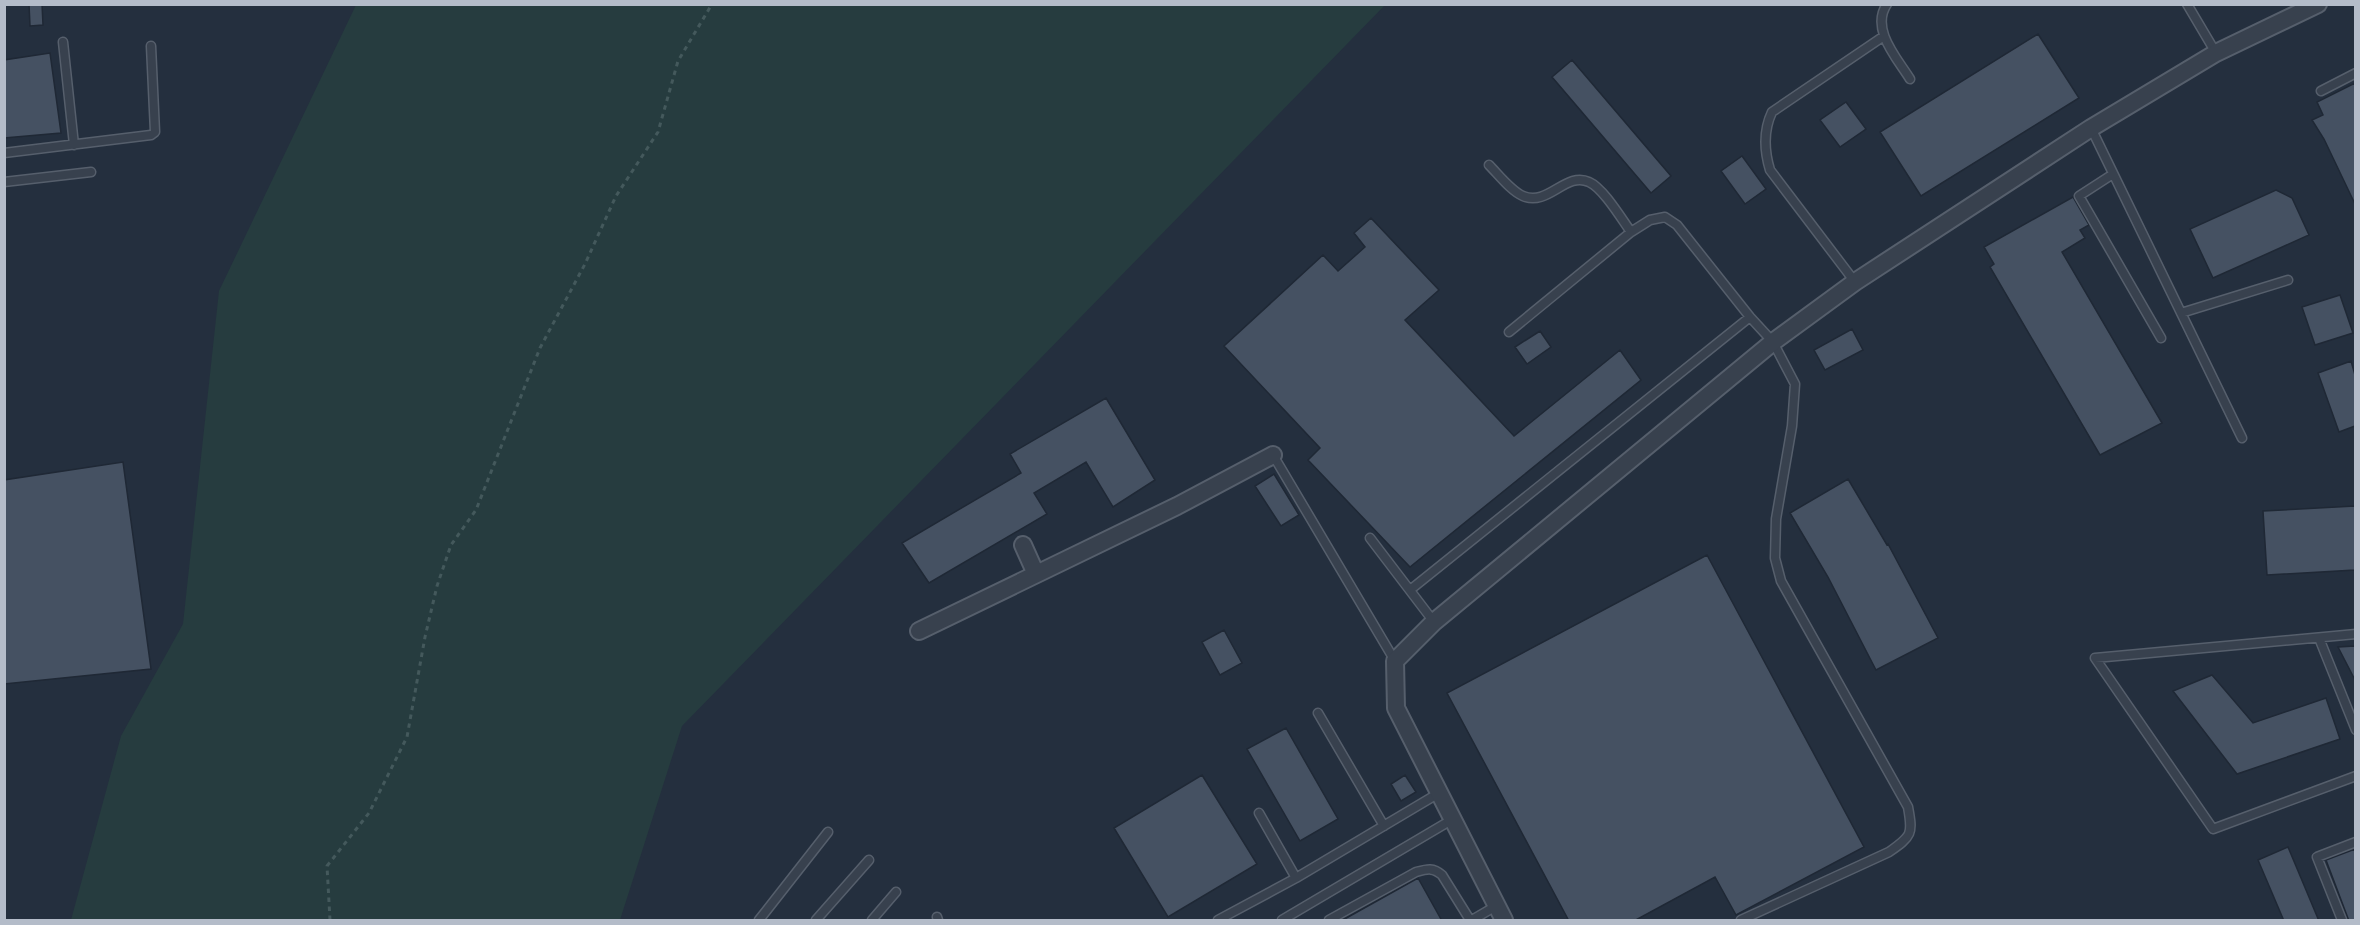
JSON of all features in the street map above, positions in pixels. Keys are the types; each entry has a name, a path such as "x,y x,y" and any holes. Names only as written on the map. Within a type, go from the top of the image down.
{"street":[{"path":"1500,913 1396,708 1395,661 1434,622 1773,342 1856,282 2091,128 2216,53 2318,4"},
{"path":"919,631 1177,506 1273,455"},
{"path":"1023,545 1036,574"}],"lane":[{"path":"1887,4 1881,21 1884,36 1910,79"},
{"path":"2187,4 2216,53"},
{"path":"1856,282 1770,170 1766,157 1765,131 1772,112 1884,36"},
{"path":"63,42 74,145"},
{"path":"4,153 151,135 156,132 151,46"},
{"path":"2322,91 2355,73"},
{"path":"2091,128 2242,438"},
{"path":"1489,165 1521,196 1530,198 1551,194 1572,181 1581,179 1590,182 1598,188 1631,232"},
{"path":"4,182 91,172"},
{"path":"2113,174 2079,196 2162,338"},
{"path":"1509,332 1631,232 1650,220 1665,217 1671,219 1773,342 1795,384 1792,426 1776,519 1775,558 1781,581 1908,807 1911,826 1906,840 1889,852 1741,921"},
{"path":"2181,313 2288,280"},
{"path":"1410,590 1750,317"},
{"path":"1273,455 1395,661"},
{"path":"1370,538 1434,622"},
{"path":"2355,634 2096,658 2213,829 2355,776"},
{"path":"2319,638 2355,730"},
{"path":"1318,713 1384,826"},
{"path":"1218,921 1296,878 1439,793"},
{"path":"1259,813 1296,878"},
{"path":"1282,921 1452,819"},
{"path":"759,921 828,832"},
{"path":"2342,921 2317,857 2355,842"},
{"path":"816,921 869,860"},
{"path":"1329,921 1416,872 1429,868 1442,875 1471,921 1500,913"},
{"path":"872,921 896,892"}],"path":[{"path":"330,921 327,866 369,813 407,737 425,637 437,586 451,545 476,510 540,348 585,264 616,196 658,132 678,61 712,4"}],"green space":[{"path":"356,4 1385,5 682,726 620,920 71,920 121,736 183,624 219,291"}],"building":[{"path":"29,4 42,4 43,25 30,26"},
{"path":"2038,34 2079,98 1921,196 1880,132"},
{"path":"50,53 61,133 4,138 4,60"},
{"path":"1572,60 1671,176 1651,193 1552,77"},
{"path":"2355,83 2355,204 2324,139 2312,120 2323,115 2317,102"},
{"path":"1846,102 1866,129 1840,147 1820,120"},
{"path":"1742,156 1766,189 1745,204 1721,171"},
{"path":"2276,190 2292,198 2309,235 2213,278 2190,229"},
{"path":"2073,197 2089,225 2080,230 2085,238 2062,252 2162,423 2100,455 1990,267 1994,264 1984,247"},
{"path":"1371,218 1439,290 1405,320 1514,436 1620,350 1641,380 1410,567 1308,460 1320,448 1224,346 1323,255 1338,271 1365,247 1354,233"},
{"path":"2340,295 2353,333 2315,345 2302,307"},
{"path":"1852,329 1863,350 1825,370 1814,350"},
{"path":"1540,331 1551,347 1527,364 1515,347"},
{"path":"2351,361 2355,375 2355,426 2339,432 2318,373"},
{"path":"1106,398 1155,480 1113,507 1086,462 1034,493 1047,514 929,583 902,543 1021,473 1010,454"},
{"path":"123,462 151,669 4,684 4,480"},
{"path":"1274,474 1299,515 1281,526 1255,486"},
{"path":"1848,479 1888,544 1938,638 1876,670 1828,577 1790,513"},
{"path":"2355,506 2355,570 2267,575 2263,511"},
{"path":"1707,555 1864,847 1736,915 1715,877 1634,921 1569,921 1447,693"},
{"path":"1224,630 1242,663 1220,675 1202,642"},
{"path":"2355,646 2355,680 2338,647"},
{"path":"2212,675 2253,723 2326,698 2340,739 2237,774 2173,691"},
{"path":"1286,728 1338,819 1300,841 1247,749"},
{"path":"1202,775 1257,864 1168,917 1114,828"},
{"path":"1405,775 1416,792 1401,801 1391,784"},
{"path":"2288,847 2319,921 2284,921 2258,860"},
{"path":"2355,849 2355,921 2349,921 2326,860"},
{"path":"1418,878 1442,921 1341,921"}]}
